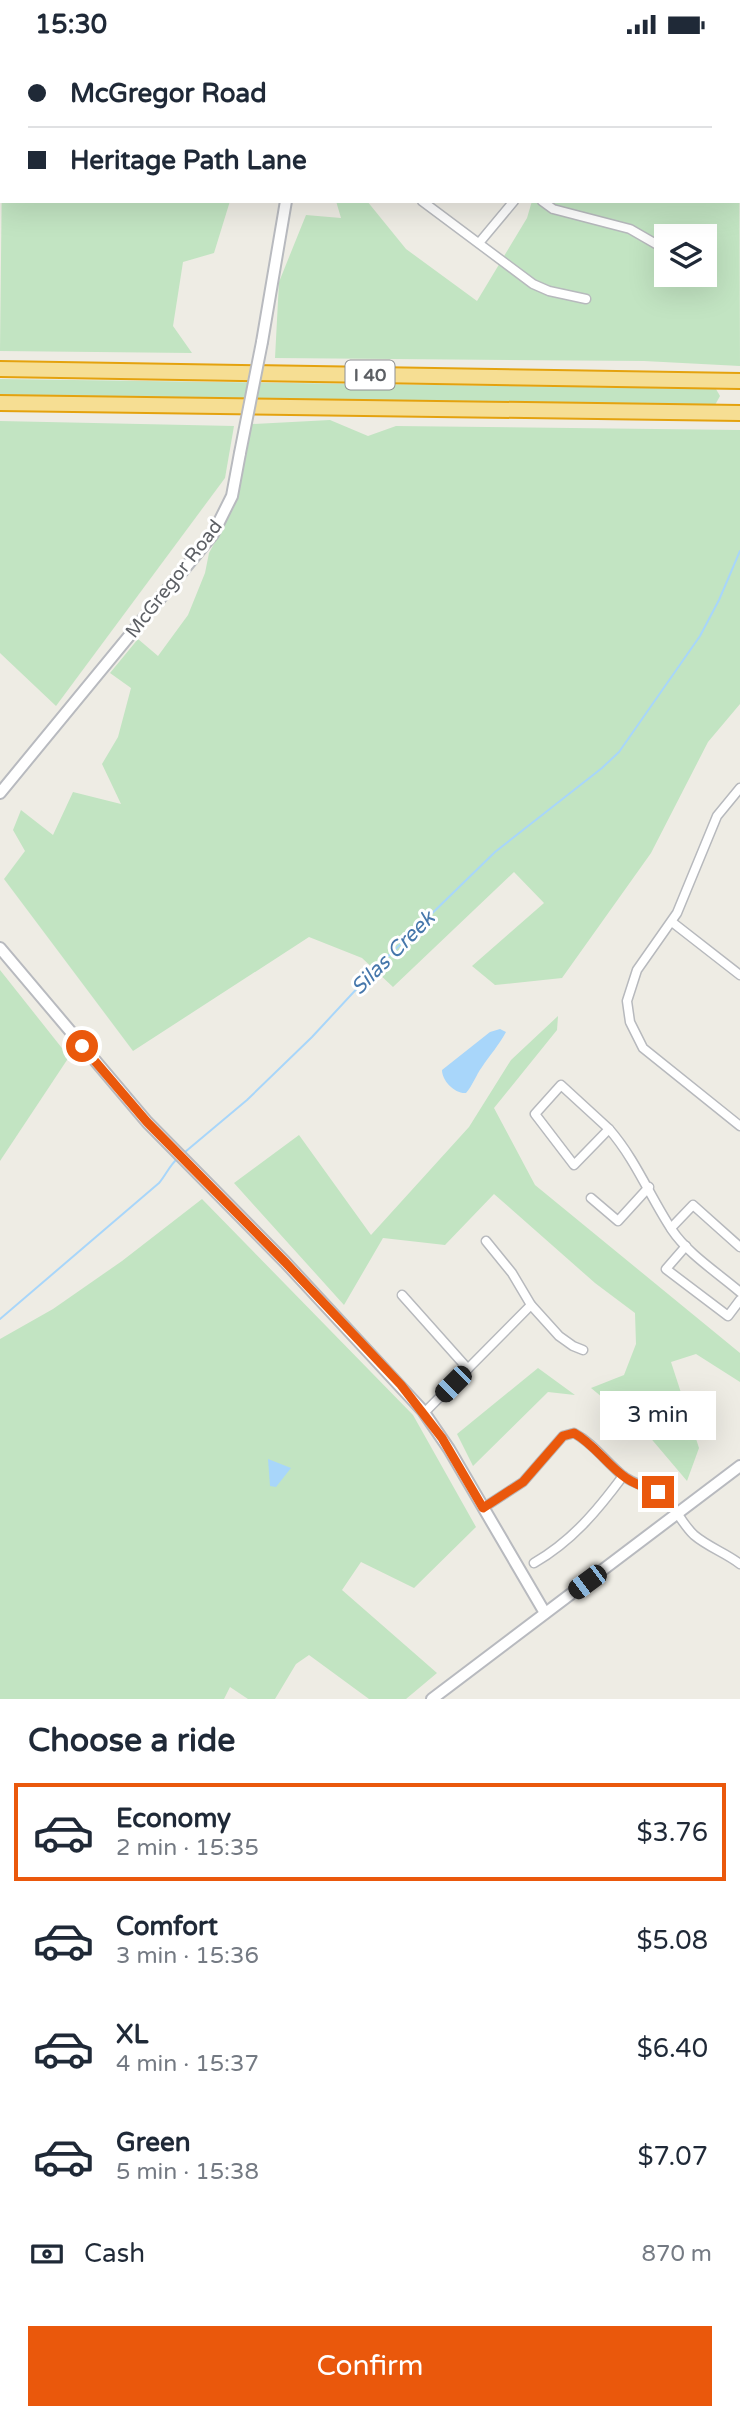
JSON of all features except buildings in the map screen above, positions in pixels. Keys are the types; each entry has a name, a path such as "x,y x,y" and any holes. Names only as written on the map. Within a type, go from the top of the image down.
{"highway":[{"name":"I 40","path":"0,369 740,381"},
{"name":"I 40","path":"0,403 740,413"}],"street":[{"name":"McGregor Road","path":"0,793 213,534 232,496 262,342 285,203"},
{"path":"425,203 533,284 549,291 586,299"},
{"path":"479,243 512,203"},
{"path":"545,203 553,209 630,229 654,243"},
{"path":"740,788 737,799 717,816 672,922 644,958 632,981 627,1001 630,1022 638,1041 651,1056 740,1126"},
{"path":"672,922 740,975"},
{"path":"0,948 147,1122 285,1262 424,1413 545,1613"},
{"path":"609,1129 574,1165 535,1114 561,1084 609,1129 620,1142 649,1187 670,1227 686,1246 740,1292"},
{"path":"591,1198 618,1221 649,1187"},
{"path":"670,1227 693,1205 740,1247"},
{"path":"486,1241 512,1273 531,1305 559,1336 583,1350"},
{"path":"686,1246 666,1269 727,1316 740,1300"},
{"path":"402,1295 468,1369"},
{"path":"424,1413 531,1305"},
{"path":"483,1508 523,1482 563,1436 574,1433 583,1438 623,1476 639,1486 658,1492 670,1502 694,1535 740,1564"},
{"path":"432,1699 740,1467"},
{"path":"534,1563 572,1537 595,1514 623,1476"}],"green space":[{"path":"2,203 229,203 214,253 183,262 173,326 192,353 0,351"},
{"path":"337,203 369,203 406,249 477,301 527,218 531,203 739,203 740,366 644,361 275,358 279,282 306,215 341,218"},
{"path":"0,379 716,389 720,396 715,405 0,395"},
{"path":"330,420 368,436 396,426 740,430 740,704 708,742 651,853 562,978 495,985 472,966 544,903 514,872 393,987 362,958 309,937 133,1051 4,879 25,851 13,830 21,810 53,835 73,792 121,804 102,764 118,737 131,688 110,673 138,639 158,656 188,615 205,573 209,553 234,507 252,424"},
{"path":"0,421 234,426 225,478 56,706 0,653"},
{"path":"0,970 69,1057 0,1161"},
{"path":"558,1016 557,1030 494,1108 535,1185 740,1353 740,1382 696,1354 671,1362 699,1448 687,1481 648,1435 591,1388 624,1375 636,1344 635,1313 595,1283 494,1194 445,1245 383,1238 344,1305 234,1183 299,1135 371,1235 469,1127 511,1060"},
{"path":"202,1199 413,1415 476,1527 414,1588 361,1562 342,1590 437,1673 406,1699 369,1699 309,1655 296,1664 275,1699 248,1699 230,1687 224,1699 0,1699 0,1339 53,1309 122,1261"},
{"path":"538,1368 575,1395 548,1392 473,1466 457,1434"}],"water":[{"path":"500,1029 506,1032 466,1093 454,1089 444,1078 442,1070 490,1032"},
{"path":"268,1459 291,1468 276,1487 270,1486"}],"waterway":[{"name":"Silas Creek","path":"185,1152 247,1100 312,1037 376,968 495,852 619,752 700,636 740,551"},
{"name":"Silas Creek","path":"0,1319 159,1183 178,1158"}],"route":[{"path":"82,1046 147,1122 401,1385 442,1438 483,1508 523,1482 563,1436 574,1433 583,1438 623,1476 639,1486 658,1492"}]}
